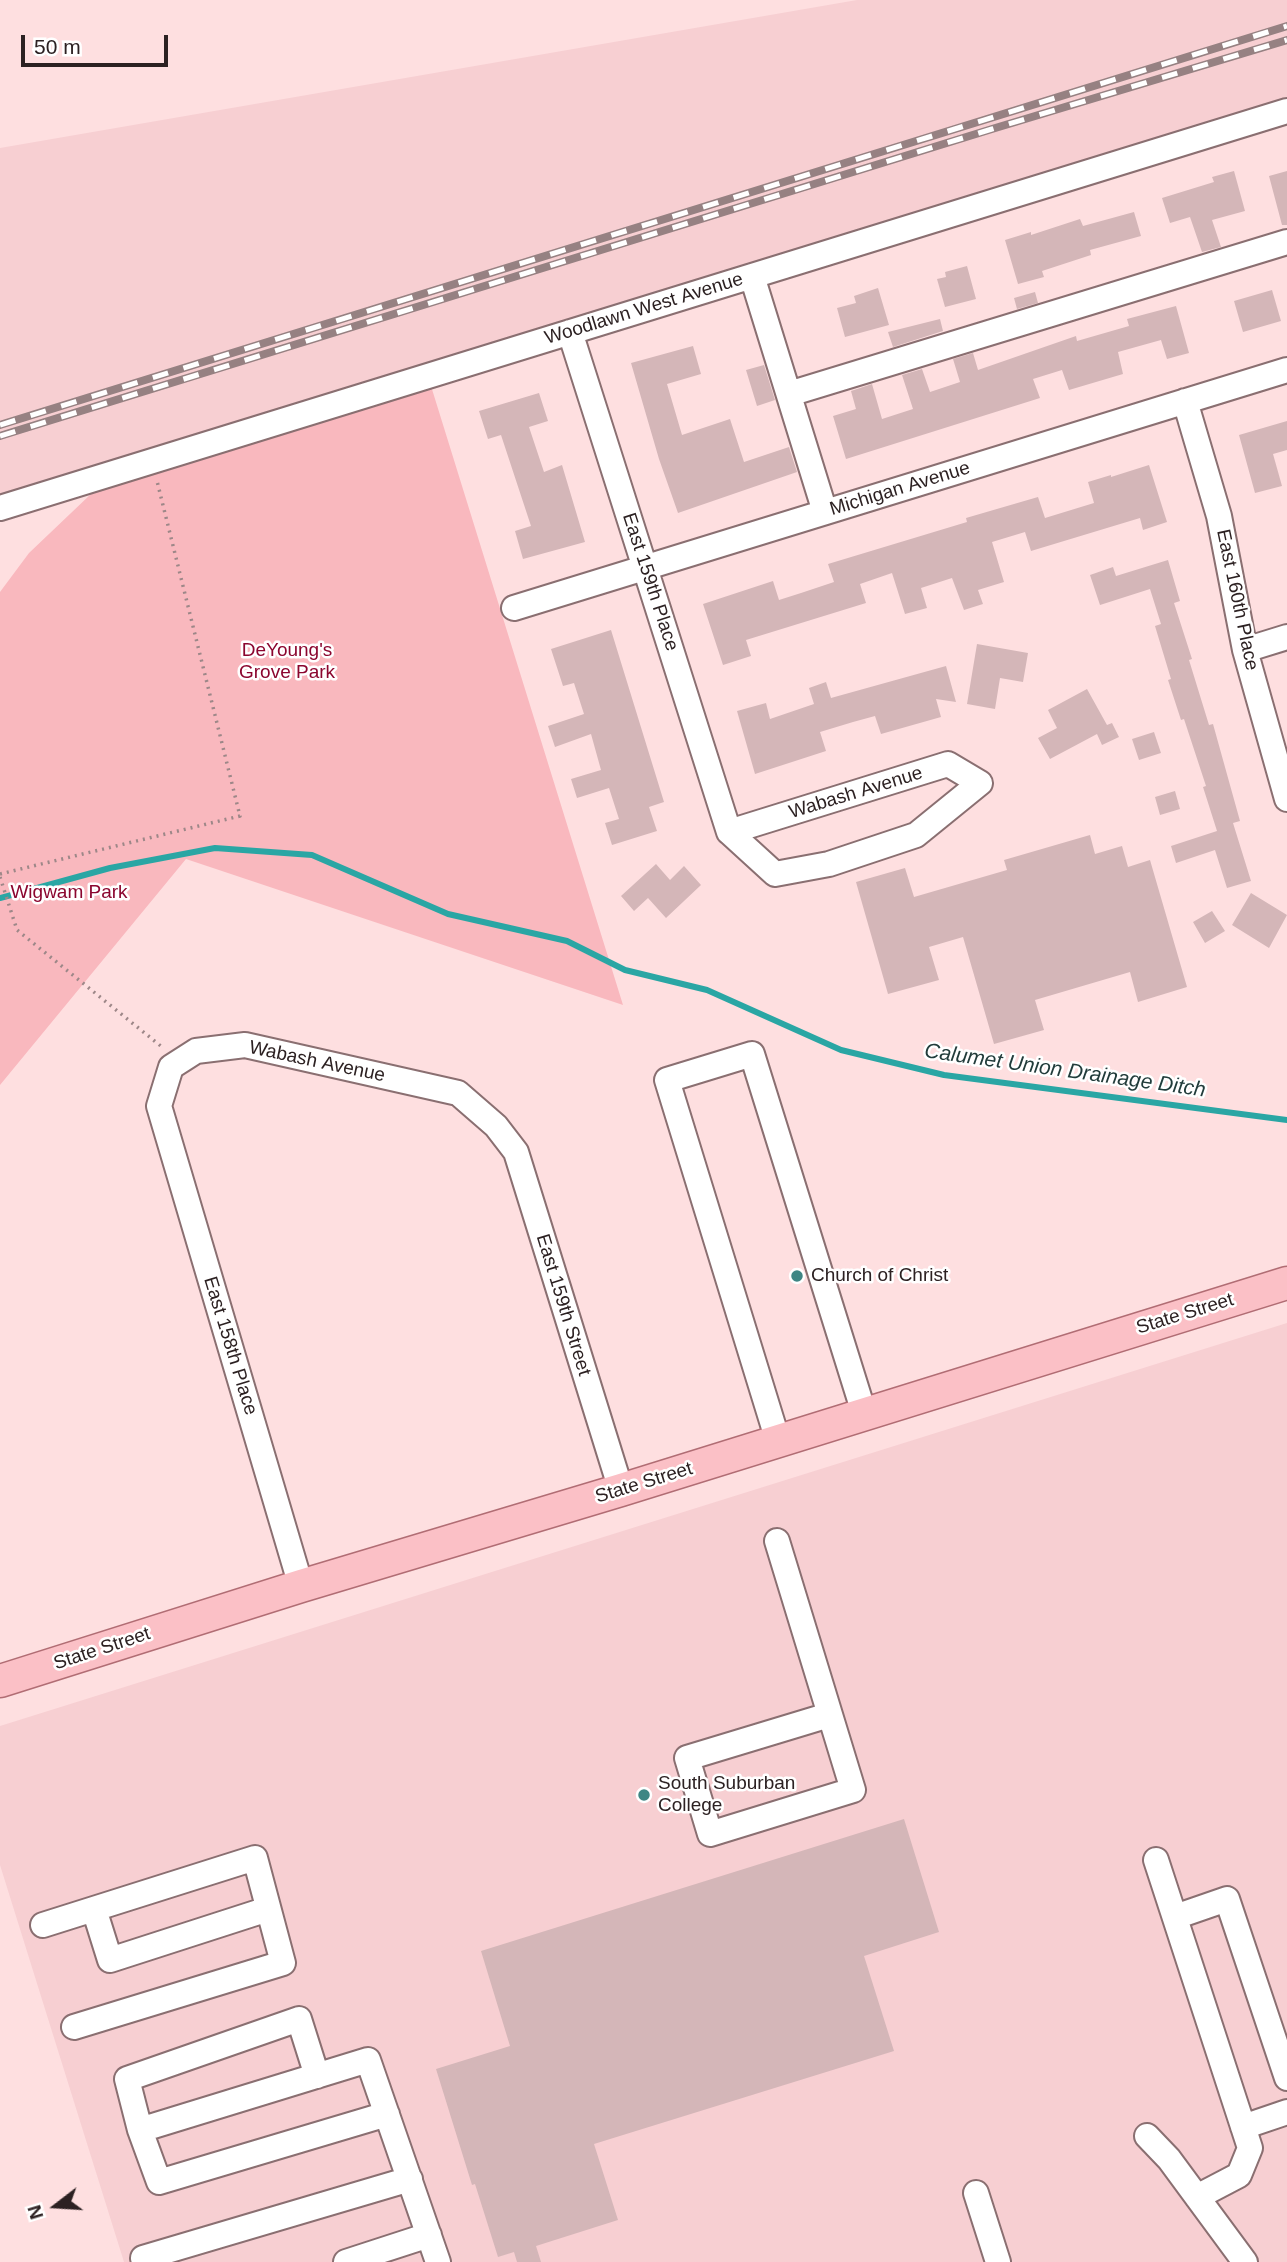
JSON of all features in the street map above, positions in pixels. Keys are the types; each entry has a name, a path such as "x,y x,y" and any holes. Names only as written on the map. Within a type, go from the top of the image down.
{"main road":[{"name":"State Street","path":"0,1681 1287,1283"}],"street":[{"name":"Woodlawn West Avenue","path":"0,508 1287,111"},
{"path":"789,394 1287,242"},
{"path":"752,276 825,512"},
{"name":"East 159th Place","path":"570,332 729,832"},
{"name":"Michigan Avenue","path":"514,608 1287,370"},
{"name":"East 160th Place","path":"1185,401 1219,516 1245,650 1287,799"},
{"path":"1245,650 1287,637"},
{"name":"Wabash Avenue","path":"948,764 980,783 916,835 829,864 775,874 729,832 948,764"},
{"name":"Wabash Avenue","path":"180,1062 196,1051 245,1045 458,1093 496,1126"},
{"path":"778,1441 667,1080 752,1054 864,1413"},
{"name":"East 158th Place","path":"180,1062 171,1068 159,1106 301,1586"},
{"name":"East 159th Street","path":"496,1126 516,1152 621,1490"},
{"path":"777,1541 853,1790 709,1834 687,1758 830,1715"},
{"path":"43,1925 255,1858 283,1963 74,2027"},
{"path":"1156,1860 1250,2148 1239,2175 1197,2197"},
{"path":"1175,1917 1227,1899 1287,2078"},
{"path":"94,1909 110,1960 268,1909"},
{"path":"317,2076 299,2018 127,2079 140,2130 159,2182 387,2114"},
{"path":"140,2130 368,2060 438,2262"},
{"path":"1243,2127 1287,2112"},
{"path":"1147,2136 1169,2159 1245,2262"},
{"path":"143,2258 410,2179"},
{"path":"976,2193 998,2262"},
{"path":"346,2262 429,2235"}],"path":[{"path":"152,461 240,817 0,876 18,930 180,1062"}],"shaded area":[{"path":"857,0 1287,0 1287,119 0,508 0,148"},
{"name":"South Suburban College","path":"1287,1323 1287,2262 124,2262 0,1865 0,1726"}],"green space":[{"name":"DeYoung's Grove Park","path":"431,386 623,1005 186,859 0,1085 0,592 29,553 92,493"}],"building":[{"path":"1234,171 1245,211 1212,220 1221,247 1202,252 1190,217 1170,223 1162,198 1214,182 1212,177"},
{"path":"1287,171 1287,225 1282,225 1269,176"},
{"path":"1134,212 1141,236 1090,250 1091,255 1042,271 1044,277 1018,284 1005,240 1031,232 1031,235 1080,219 1083,226"},
{"path":"967,266 976,299 945,307 937,279 946,277 945,272"},
{"path":"878,288 889,325 845,337 837,308 856,303 854,296"},
{"path":"1272,290 1281,321 1243,332 1234,301"},
{"path":"1035,292 1038,303 1017,309 1014,298"},
{"path":"1176,306 1189,353 1167,359 1161,340 1118,352 1123,374 1069,390 1062,370 1033,379 1040,398 846,459 833,416 856,409 851,391 872,384 882,419 913,409 902,375 922,369 930,392 960,382 953,359 973,353 978,370 1076,336 1077,341 1129,326 1127,319"},
{"path":"940,319 943,331 893,347 888,332"},
{"path":"693,346 701,374 667,384 682,435 730,419 744,462 789,447 797,472 678,513 631,363"},
{"path":"764,365 775,400 757,406 746,370"},
{"path":"539,393 548,421 529,427 544,472 562,465 585,542 523,559 515,531 531,526 501,435 488,439 479,411"},
{"path":"1287,421 1287,450 1273,454 1282,486 1255,493 1239,435"},
{"path":"1149,465 1167,522 1143,530 1140,518 1031,551 1025,532 992,542 1004,582 978,590 983,604 964,610 952,578 921,588 927,608 905,614 892,573 860,584 866,603 746,640 751,656 723,665 703,604 773,581 779,600 801,593 834,582 828,564 967,522 966,518 1038,497 1045,518 1094,503 1088,482"},
{"path":"1168,560 1180,601 1174,603 1209,725 1213,724 1240,821 1233,823 1251,881 1227,888 1215,850 1176,863 1171,846 1217,831 1203,787 1206,786 1168,680 1171,679 1155,626 1161,624 1150,589 1100,605 1090,575 1113,567 1116,576"},
{"path":"611,630 664,802 649,807 657,831 612,845 605,823 619,819 609,788 577,798 571,779 601,770 591,734 555,747 548,726 584,714 574,683 563,686 551,649"},
{"path":"977,644 1028,653 1023,682 1000,678 995,709 967,704"},
{"path":"946,666 956,702 936,699 941,717 881,734 875,716 820,732 826,751 755,774 737,711 766,703 770,719 814,704 809,688 826,682 831,698"},
{"path":"1087,689 1107,725 1112,723 1119,737 1102,745 1097,734 1050,759 1038,738 1057,728 1048,710"},
{"path":"1154,732 1161,753 1139,760 1132,739"},
{"path":"1175,791 1180,809 1160,815 1155,797"},
{"path":"1090,835 1095,854 1122,846 1128,867 1150,860 1187,987 1138,1002 1130,972 1035,1000 1044,1030 994,1044 963,937 929,947 939,980 888,994 856,882 905,868 914,897 1007,870 1004,860"},
{"path":"656,864 670,880 684,866 701,885 666,918 648,898 634,911 621,896"},
{"path":"1251,893 1287,915 1269,948 1232,925"},
{"path":"1212,911 1225,931 1205,943 1193,922"},
{"name":"South Suburban College","path":"904,1819 939,1932 864,1956 894,2051 594,2144 618,2220 536,2246 541,2262 517,2262 514,2252 498,2257 475,2184 472,2185 436,2069 510,2046 481,1951"}],"waterway":[{"name":"Calumet Union Drainage Ditch","path":"0,898 110,868 215,848 312,855 448,914 567,941 625,970 707,990 841,1050 944,1075 1287,1120"}],"railway":[{"path":"0,425 1287,26"},
{"path":"0,436 1287,40"}],"place":[{"name":"Church of Christ","path":"797,1276"},
{"name":"South Suburban College","path":"644,1795"}],"park label":[{"name":"Wigwam Park","path":"69,893"}]}
